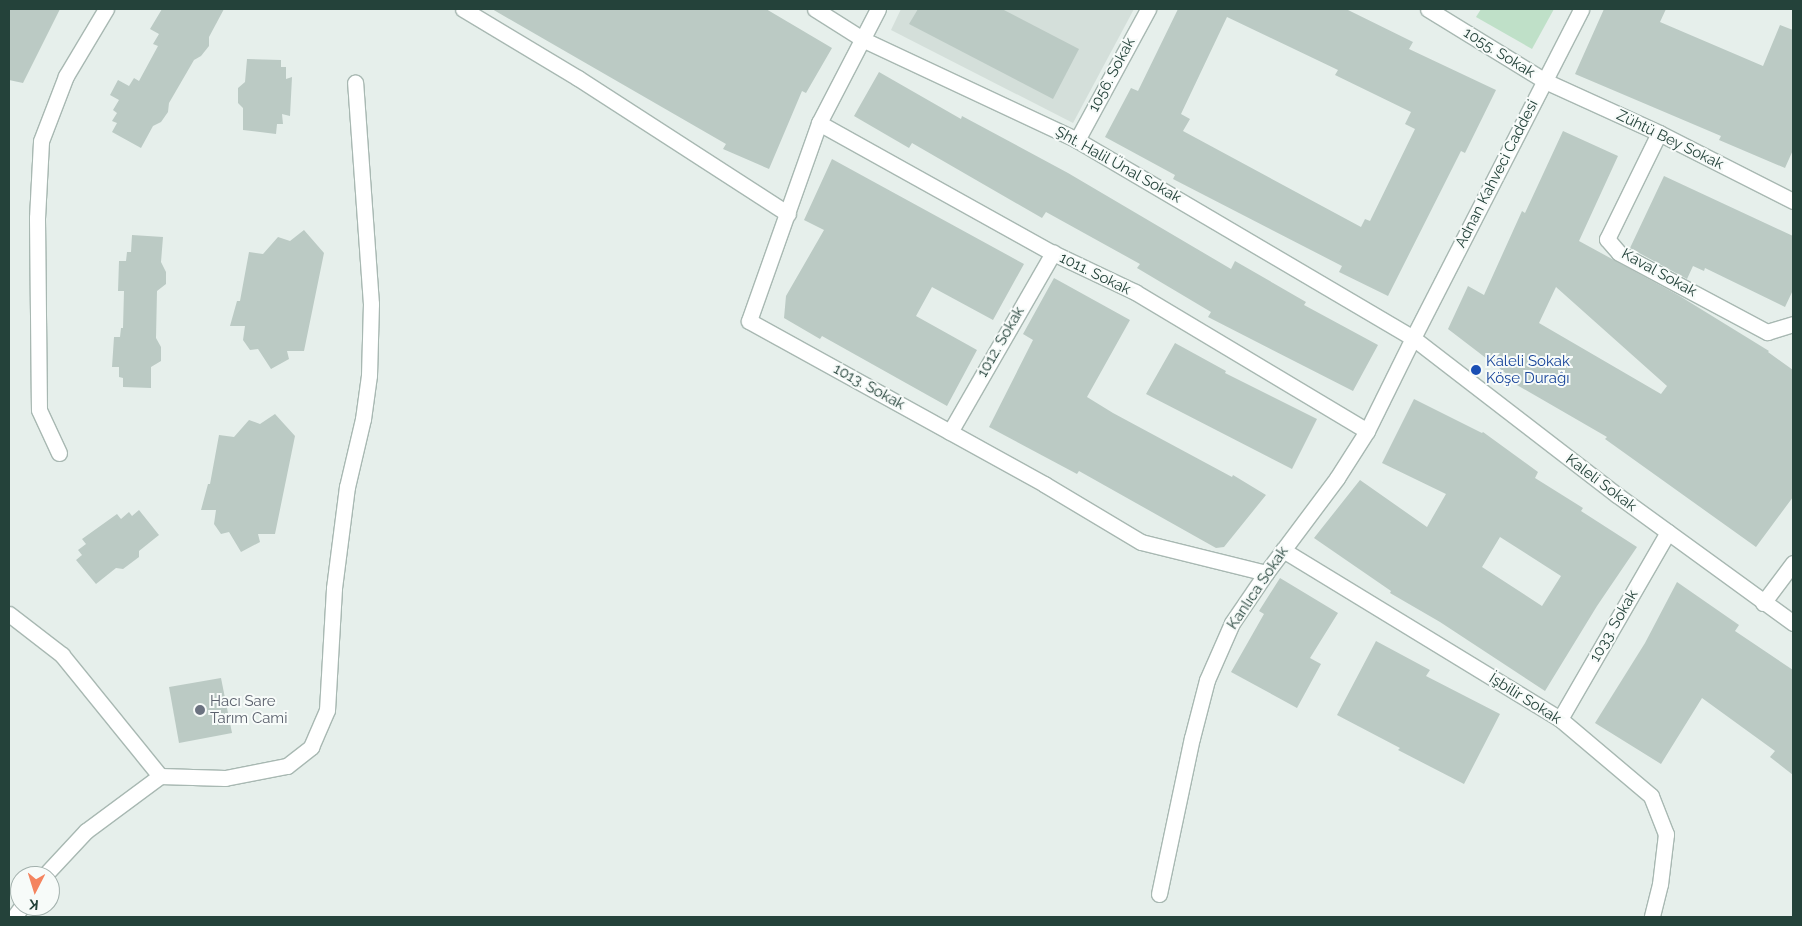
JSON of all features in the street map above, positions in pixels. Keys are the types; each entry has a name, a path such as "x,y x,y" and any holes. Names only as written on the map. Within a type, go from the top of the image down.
{"street":[{"path":"59,453 38,410 37,218 41,141 66,76 106,9"},
{"path":"463,9 578,78 788,214"},
{"name":"Şht. Halil Ünal Sokak","path":"815,9 864,40 1077,140 1413,338"},
{"name":"1013. Sokak","path":"878,9 864,40 819,123 749,321 950,432 1141,542 1266,574"},
{"name":"1056. Sokak","path":"1077,140 1148,9"},
{"name":"1055. Sokak","path":"1428,9 1545,81"},
{"name":"Adnan Kahveci Caddesi","path":"1413,338 1581,9"},
{"name":"Zühtü Bey Sokak","path":"1545,81 1659,133 1793,201"},
{"path":"54,866 86,832 160,776 225,778 286,766 311,747 327,710 335,578 347,487 363,419 369,375 371,304 355,83"},
{"name":"1011. Sokak","path":"819,123 1053,253 1135,292 1367,431"},
{"name":"Kaval Sokak","path":"1659,133 1607,239 1620,254 1767,332 1793,324"},
{"name":"1012. Sokak","path":"950,432 1053,253"},
{"name":"Kanlıca Sokak","path":"1159,894 1192,738 1207,680 1232,623 1283,550 1337,478 1367,431 1413,338"},
{"name":"Kaleli Sokak","path":"1413,338 1668,532 1793,623"},
{"name":"1033. Sokak","path":"1560,720 1668,532"},
{"name":"İşbilir Sokak","path":"1283,550 1560,720 1651,796 1666,834 1660,884 1652,917"},
{"path":"1764,603 1793,564"},
{"path":"9,614 62,656 160,776"}],"shaded area":[{"path":"901,9 1134,9 1073,123 891,30"}],"green space":[{"path":"1481,9 1554,9 1532,49 1476,17"}],"building":[{"path":"9,9 60,9 23,83 9,80"},
{"path":"162,9 224,9 209,37 209,46 201,56 194,60 169,103 168,112 161,122 153,126 141,148 112,132 117,123 112,121 117,113 113,110 119,100 110,95 118,80 129,86 134,78 139,81 158,46 153,44 159,34 150,29"},
{"path":"492,9 766,9 832,48 806,93 802,91 769,169 723,149 726,144"},
{"path":"918,9 1002,9 1079,49 1053,99 909,24"},
{"path":"1178,9 1346,9 1413,42 1409,49 1496,90 1465,153 1461,151 1388,296 1339,272 1342,266 1173,179 1175,175 1105,137 1131,88 1138,91","holes":["1227,17 1338,70 1335,75 1411,112 1405,124 1415,129 1370,221 1365,219 1361,227 1183,131 1190,119 1181,114"]},
{"path":"1604,9 1666,9 1660,22 1763,66 1780,25 1793,30 1793,150 1785,168 1719,140 1721,136 1575,74"},
{"path":"247,59 281,60 281,67 286,67 286,79 292,77 290,116 282,114 283,124 277,124 276,134 243,130 243,108 238,103 238,88 245,82"},
{"path":"879,72 961,119 962,116 1068,173 1231,269 1235,261 1306,302 1304,305 1378,345 1353,391 1208,317 1211,312 1137,268 1140,264 1046,212 1042,218 912,143 909,148 854,116"},
{"path":"1563,131 1618,156 1579,241 1678,295 1769,351 1793,370 1793,497 1756,547 1605,439 1607,437 1510,381 1512,378 1448,329 1468,286 1484,295 1522,211 1525,213","holes":["1556,287 1667,386 1661,394 1539,323"]},
{"path":"832,159 1024,264 993,320 932,287 916,316 977,350 947,406 822,336 820,339 784,318 786,296 824,230 804,220"},
{"path":"1664,176 1793,236 1793,290 1785,307 1705,268 1704,271 1693,266 1687,279 1630,248"},
{"path":"304,230 324,253 304,351 287,351 289,359 271,369 258,349 250,350 243,340 245,326 230,326 237,301 240,301 249,252 263,254 278,237 290,241"},
{"path":"132,235 163,237 161,262 166,272 166,284 157,291 156,338 161,347 161,361 151,367 151,388 123,387 123,378 119,377 119,367 112,367 114,337 120,337 121,328 123,328 124,291 118,291 119,261 126,261 127,252 131,252"},
{"path":"1054,278 1130,320 1087,397 1232,477 1233,475 1266,495 1224,547 1216,548 1079,471 1077,474 989,427 1033,340 1023,334"},
{"path":"1175,343 1226,371 1225,373 1317,419 1292,469 1146,394"},
{"path":"1414,399 1483,432 1538,472 1535,478 1583,508 1581,511 1637,547 1597,606 1545,691 1440,622 1390,593 1391,591 1314,538 1360,480 1427,527 1446,494 1382,463","holes":["1500,537 1561,576 1542,606 1482,567"]},
{"path":"275,414 295,436 275,534 258,534 260,542 241,552 229,532 221,534 214,524 216,510 201,510 208,484 210,484 219,435 234,437 249,420 260,424"},
{"path":"139,510 159,535 139,551 139,557 123,569 116,568 96,584 76,560 82,555 78,550 86,544 82,539 117,514 121,519 129,512 132,516"},
{"path":"1280,578 1338,613 1310,658 1321,664 1297,708 1231,672 1264,614 1259,611"},
{"path":"1677,582 1739,625 1735,631 1793,670 1793,775 1770,757 1775,751 1702,698 1661,764 1595,723 1645,643"},
{"path":"1376,641 1430,670 1426,676 1500,714 1464,784 1398,750 1400,748 1337,715"},
{"name":"Hacı Sare Tarım Cami","path":"221,678 232,733 179,743 169,687"}],"place":[{"name":"Kaleli Sokak Köşe Durağı","path":"1476,370"},
{"name":"Hacı Sare Tarım Cami","path":"200,710"}]}
